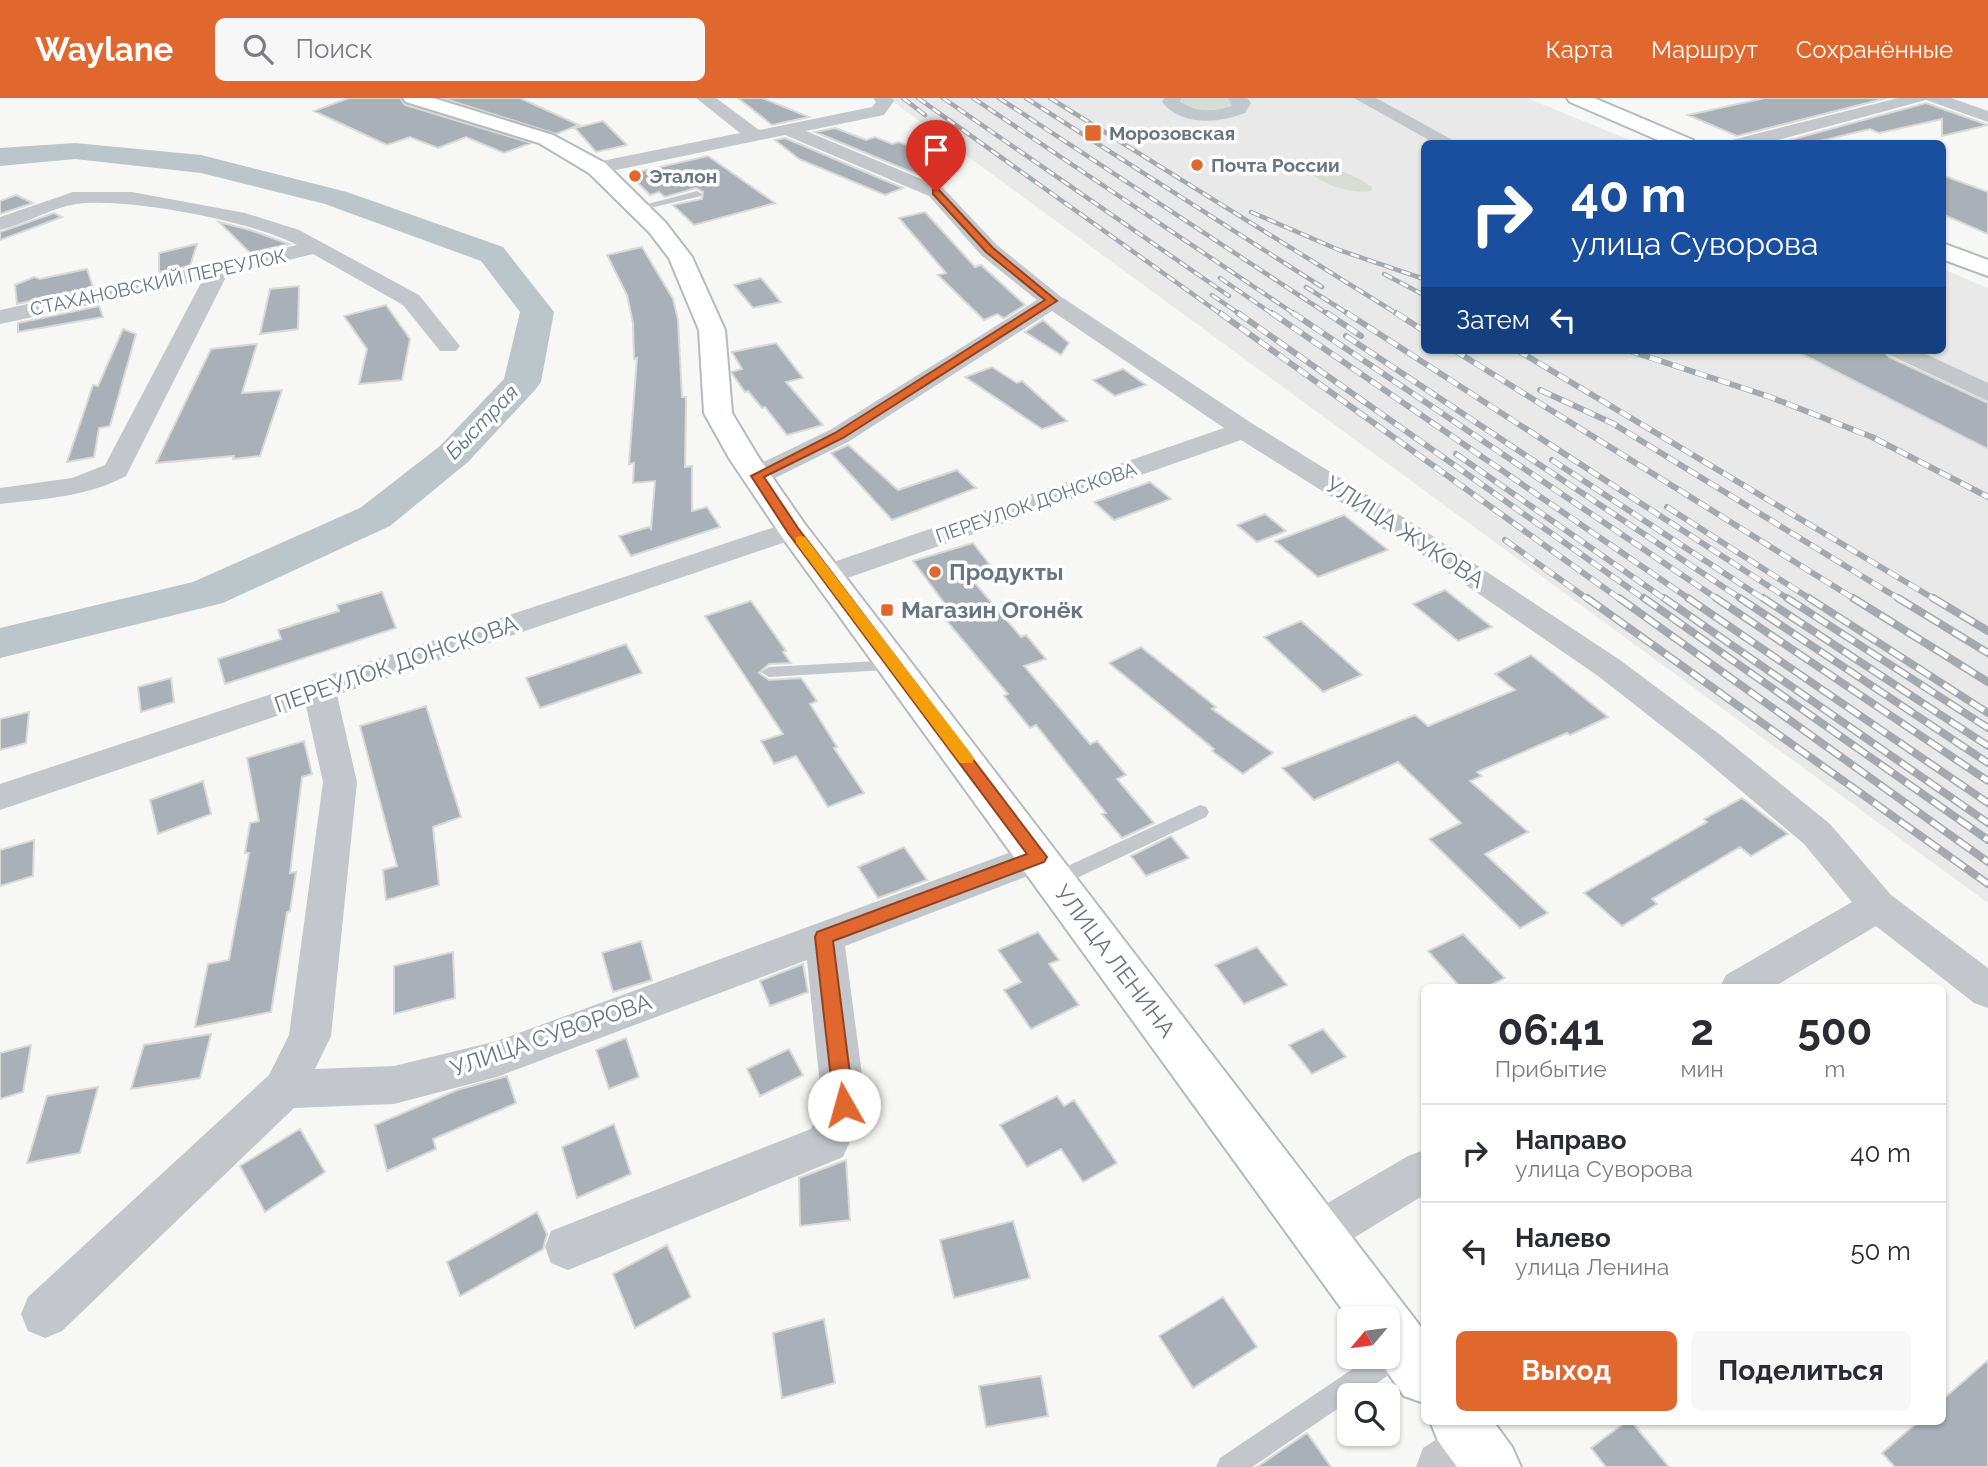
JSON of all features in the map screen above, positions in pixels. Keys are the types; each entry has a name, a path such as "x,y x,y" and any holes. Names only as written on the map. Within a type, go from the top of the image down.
{"street":[{"name":"УЛИЦА ЛЕНИНА","path":"413,98 545,139 597,168 657,227 680,257 712,330 718,413 757,476 793,530 1372,1306"},
{"path":"1173,98 1171,102 1177,109 1210,116 1228,114 1239,109 1242,103 1237,98"},
{"path":"1363,98 1443,140"},
{"path":"1577,98 1677,140"},
{"path":"1755,140 1919,98"},
{"path":"1934,98 1988,117"},
{"path":"704,102 754,135"},
{"path":"597,168 878,111 883,102"},
{"name":"УЛИЦА ЖУКОВА","path":"785,129 936,192 989,250 1052,301 1244,430 1409,533 1609,668 1711,746 1817,834 1878,906 1988,990"},
{"path":"0,224 73,198 132,198 186,206 269,226 292,234 411,300 448,346"},
{"name":"СТАХАНОВСКИЙ ПЕРЕУЛОК","path":"0,317 218,271 316,247"},
{"path":"1946,252 1988,268"},
{"path":"0,496 75,486 101,479 116,470 218,271"},
{"path":"757,476 839,436 1052,301"},
{"path":"1906,354 1988,393"},
{"name":"ПЕРЕУЛОК ДОНСКОВА","path":"828,574 1244,430"},
{"name":"ПЕРЕУЛОК ДОНСКОВА","path":"0,797 793,530"},
{"path":"46,1314 284,1089 310,1035 341,782 319,690"},
{"name":"УЛИЦА СУВОРОВА","path":"284,1089 394,1085 497,1059 824,937 1047,868"},
{"path":"1745,984 1878,906"},
{"path":"568,1247 827,1143 844,1105 824,937"},
{"path":"1318,1234 1421,1173"}],"lane":[{"path":"637,208 697,194"},
{"path":"769,672 896,665"},
{"path":"1047,868 1200,812"},
{"path":"1229,1467 1363,1369"}],"shaded area":[{"path":"888,98 1527,98 1630,140 1421,140 1421,354 1946,354 1946,270 1988,288 1988,903"},
{"path":"1230,98 1236,105 1211,112 1199,111 1186,108 1181,100"},
{"path":"1309,163 1350,174 1372,187 1371,191 1353,191 1324,182 1301,165"}],"building":[{"path":"349,98 400,98 405,105 531,143 504,153 466,137 438,148 410,137 387,145 314,111"},
{"path":"442,98 520,98 579,125 556,134"},
{"path":"738,98 762,98 809,117 772,125"},
{"path":"1765,98 1887,98 1737,136 1688,115"},
{"path":"1926,103 1988,125 1942,136 1942,119 1879,133 1870,129 1824,140 1790,140"},
{"path":"603,121 627,145 596,152 575,128"},
{"path":"835,128 866,140 875,137 892,144 899,142 958,164 926,178 815,132"},
{"path":"785,138 903,188 885,195 799,159 775,140"},
{"path":"708,156 775,203 694,225 673,205 702,199 703,192 696,188 665,197 659,192 650,195 629,174"},
{"path":"1946,176 1988,192 1988,234 1946,216"},
{"path":"16,195 33,203 0,214 0,201"},
{"path":"925,212 975,267 981,265 1025,305 1004,318 997,314 984,320 938,275 946,273 899,218"},
{"path":"54,213 62,217 0,240 0,232"},
{"path":"219,222 250,230 289,244 250,253"},
{"path":"197,244 190,266 159,272 159,253"},
{"path":"642,247 673,299 678,320 682,397 686,397 685,467 692,466 692,511 707,507 720,527 631,556 619,536 649,527 651,529 655,481 633,483 634,463 629,464 637,358 634,359 633,323 627,295 607,255"},
{"path":"87,269 93,287 17,304 15,285 34,277 40,279"},
{"path":"761,278 781,302 753,308 734,285"},
{"path":"299,286 298,329 260,334 270,289"},
{"path":"386,305 410,339 402,380 359,384 367,349 344,316"},
{"path":"99,306 103,317 18,332 18,323"},
{"path":"1043,320 1069,343 1061,355 1025,332"},
{"path":"123,329 136,334 110,426 99,428 94,457 67,462 93,385 98,386"},
{"path":"776,343 803,378 786,382 823,425 787,435 765,407 762,408 748,391 745,392 731,372 742,369 732,352"},
{"path":"257,344 242,393 282,390 260,456 156,463 211,349"},
{"path":"1802,354 1886,354 1988,403 1988,449"},
{"path":"992,367 1017,383 1022,381 1067,421 1042,429 965,377"},
{"path":"1123,369 1146,385 1115,396 1093,380"},
{"path":"848,445 898,490 957,470 976,488 892,520 831,453"},
{"path":"1150,482 1171,499 1114,520 1094,502"},
{"path":"1265,514 1286,531 1257,542 1237,525"},
{"path":"1344,515 1388,550 1318,577 1275,541"},
{"path":"973,543 997,574 973,581 1021,637 1026,635 1046,659 1024,666 1090,744 1097,741 1126,775 1117,779 1154,823 1122,838 1102,814 1106,813 1036,725 1030,728 1004,696 1008,694 935,607 945,604 913,561"},
{"path":"1445,590 1492,627 1458,641 1413,604"},
{"path":"382,592 396,628 225,684 218,659 281,639 278,630 339,611 337,605"},
{"path":"751,601 786,651 783,652 791,663 769,664 759,673 769,680 801,678 817,701 810,704 837,747 834,748 864,793 828,807 796,756 774,764 761,741 783,734 705,616"},
{"path":"1301,621 1362,675 1323,692 1264,637"},
{"path":"626,644 642,673 540,708 526,678"},
{"path":"1141,647 1216,707 1212,709 1273,753 1243,774 1212,751 1214,749 1109,663"},
{"path":"1531,655 1608,717 1477,772 1482,776 1470,781 1528,832 1485,854 1548,913 1520,928 1429,839 1461,823 1398,762 1314,800 1282,768 1415,715 1428,726 1515,690 1495,674"},
{"path":"171,678 174,702 141,712 138,687"},
{"path":"426,706 461,817 433,827 439,885 386,900 383,870 397,866 360,726"},
{"path":"29,712 26,743 0,750 0,719"},
{"path":"304,741 312,774 302,777 290,873 296,872 271,1012 195,1027 208,964 229,960 249,853 245,853 250,823 259,821 247,758"},
{"path":"203,781 211,814 158,834 150,800"},
{"path":"1742,798 1788,834 1751,856 1740,847 1652,899 1657,904 1622,926 1584,893 1707,822 1704,819"},
{"path":"1171,836 1189,858 1146,876 1131,856"},
{"path":"34,840 33,876 0,886 0,850"},
{"path":"904,847 927,880 878,898 858,867"},
{"path":"1038,932 1059,960 1049,964 1079,1005 1031,1029 1004,990 1021,982 998,950"},
{"path":"1463,934 1505,978 1493,984 1457,984 1428,951"},
{"path":"641,941 652,980 613,992 602,953"},
{"path":"1257,947 1287,985 1244,1004 1215,965"},
{"path":"453,952 455,998 394,1014 394,966"},
{"path":"803,964 808,992 770,1006 760,981"},
{"path":"1323,1029 1346,1057 1312,1074 1289,1045"},
{"path":"211,1034 200,1078 131,1089 144,1045"},
{"path":"626,1038 639,1077 609,1089 596,1050"},
{"path":"31,1045 23,1092 0,1099 0,1053"},
{"path":"789,1049 803,1075 760,1096 747,1069"},
{"path":"507,1076 516,1103 433,1139 436,1149 387,1171 375,1125 457,1090"},
{"path":"98,1087 80,1153 27,1163 47,1096"},
{"path":"1057,1096 1064,1106 1074,1100 1117,1163 1083,1182 1061,1149 1027,1167 1000,1125"},
{"path":"614,1124 631,1174 577,1198 562,1147"},
{"path":"300,1129 325,1172 265,1212 240,1166"},
{"path":"846,1160 850,1220 800,1226 799,1178"},
{"path":"537,1212 547,1234 543,1249 460,1296 447,1262"},
{"path":"1013,1221 1030,1278 954,1298 940,1240"},
{"path":"667,1245 691,1297 635,1328 613,1274"},
{"path":"1223,1297 1257,1347 1193,1388 1159,1336"},
{"path":"824,1319 835,1383 782,1398 773,1333"},
{"path":"1988,1360 1988,1467 1895,1467 1882,1453 1914,1425 1946,1425 1946,1397"},
{"path":"1041,1376 1048,1416 986,1427 979,1386"},
{"path":"1622,1425 1634,1425 1669,1467 1606,1467 1591,1448"},
{"path":"1307,1433 1331,1467 1257,1467"}],"waterway":[{"name":"Быстрая","path":"0,157 75,151 201,164 336,198 492,254 537,312 522,382 454,454 375,517 207,593 0,643"}],"railway":[{"path":"903,98 925,115"},
{"path":"918,98 1222,315"},
{"path":"943,98 1229,296"},
{"path":"973,98 1296,315"},
{"path":"999,98 1329,315"},
{"path":"1026,98 1322,287"},
{"path":"1050,98 1399,315"},
{"path":"1251,212 1339,250 1421,278"},
{"path":"1384,274 1421,293"},
{"path":"1220,278 1274,315"},
{"path":"1306,287 1350,315"},
{"path":"1212,295 1241,315"},
{"path":"1220,313 1621,600"},
{"path":"1238,313 1646,600"},
{"path":"1272,313 1691,600"},
{"path":"1293,313 1719,600"},
{"path":"1327,313 1361,336"},
{"path":"1347,313 1790,600"},
{"path":"1396,313 1421,329"},
{"path":"1346,336 1743,600"},
{"path":"1460,354 1856,600"},
{"path":"1524,354 1936,600"},
{"path":"1639,354 1770,397 1872,437 1988,497"},
{"path":"1540,390 1612,423 1901,600"},
{"path":"1456,454 1666,600"},
{"path":"1552,460 1765,600"},
{"path":"1667,507 1812,600"},
{"path":"1505,540 1589,600"},
{"path":"1587,598 1988,884"},
{"path":"1619,598 1988,862"},
{"path":"1644,598 1988,840"},
{"path":"1664,598 1988,823"},
{"path":"1688,598 1988,803"},
{"path":"1716,598 1988,781"},
{"path":"1740,598 1988,763"},
{"path":"1763,598 1988,746"},
{"path":"1787,598 1988,728"},
{"path":"1809,598 1988,713"},
{"path":"1853,598 1988,682"},
{"path":"1898,598 1988,653"},
{"path":"1933,598 1988,631"}],"slow traffic":[{"path":"801,540 966,759"}],"place":[{"name":"Морозовская","path":"1093,133"},
{"name":"Почта России","path":"1197,165"},
{"name":"Эталон","path":"635,176"},
{"name":"Продукты","path":"935,572"},
{"name":"Магазин Огонёк","path":"887,610"}],"route":[{"path":"844,1105 824,937 1038,857 852,605 793,530 757,476 839,436 1052,301 989,250 936,192"}]}
